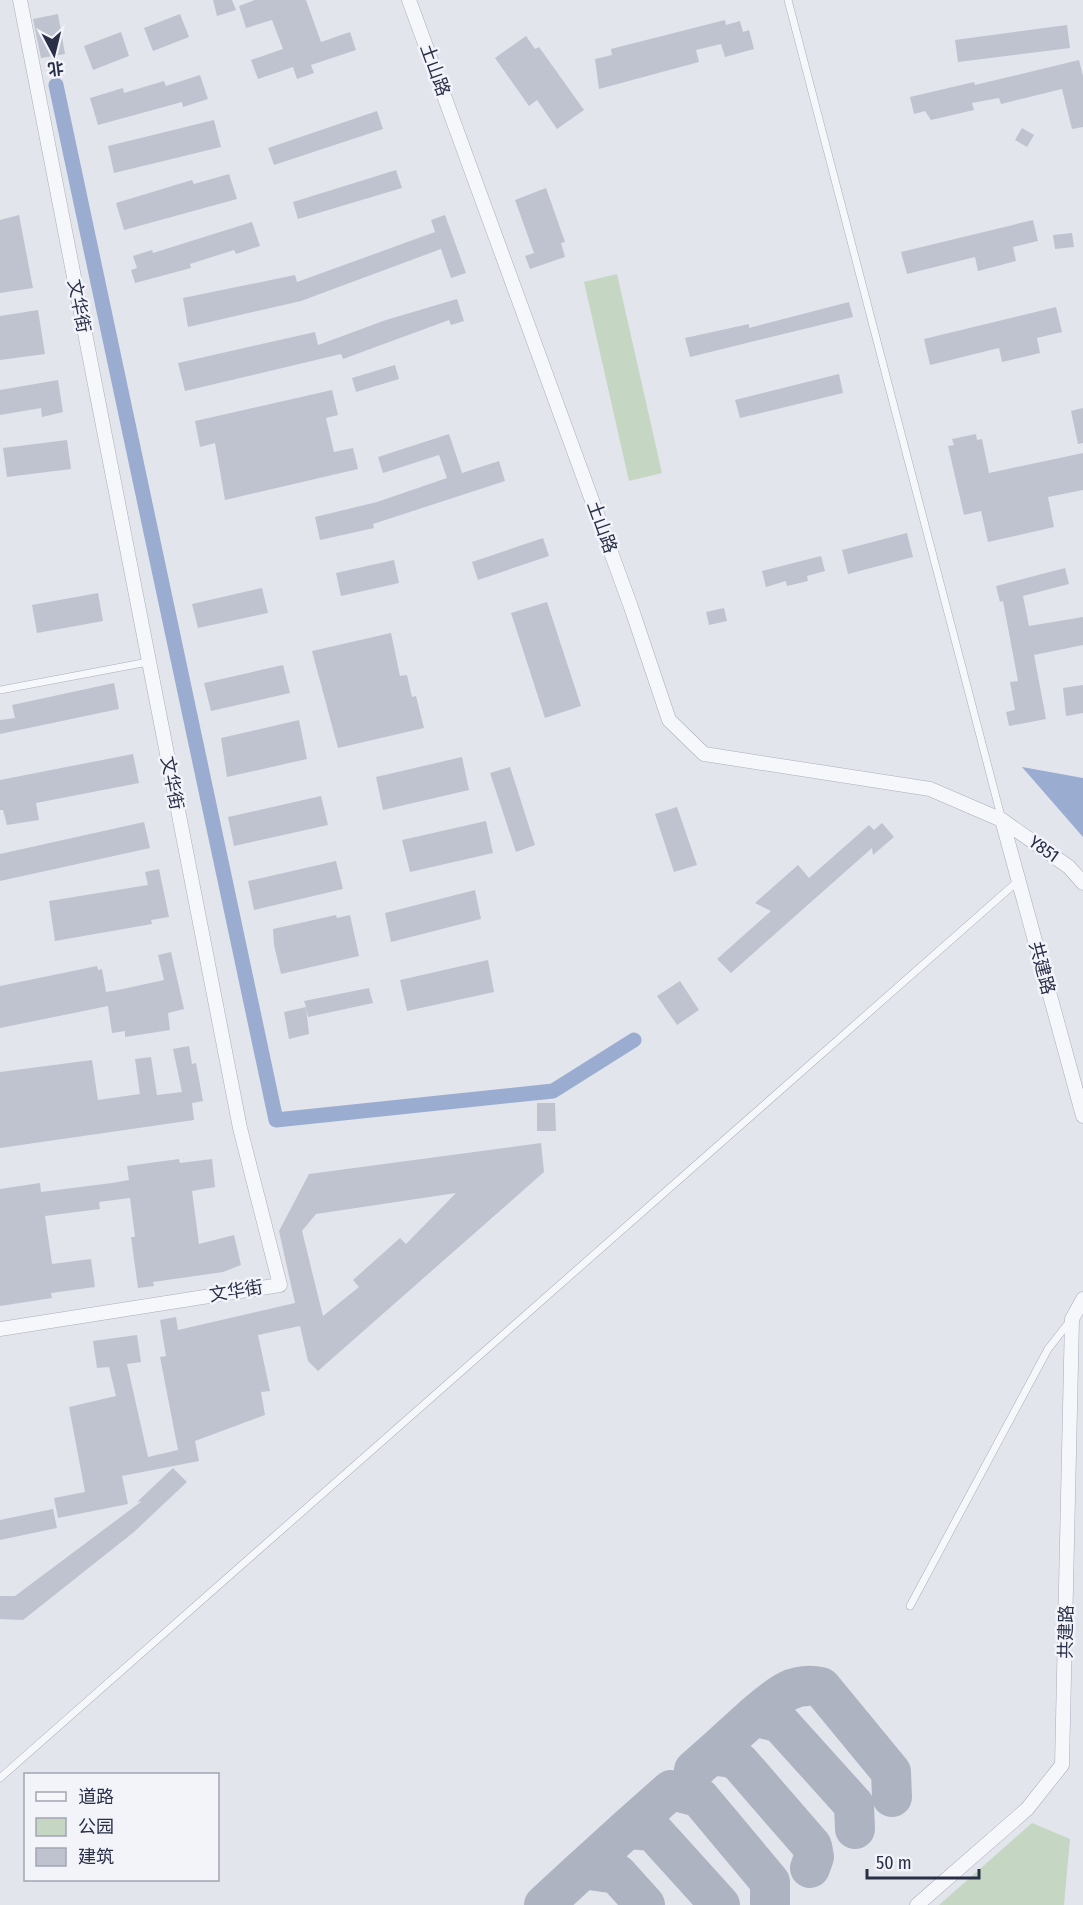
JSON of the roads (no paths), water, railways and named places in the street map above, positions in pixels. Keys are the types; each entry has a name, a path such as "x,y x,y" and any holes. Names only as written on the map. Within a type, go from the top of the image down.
{"street":[{"name":"文华街","path":"0,1329 280,1285 240,1128 20,0"},
{"name":"土山路","path":"409,0 631,608 669,720 704,754 930,789 1002,820"},
{"name":"共建路","path":"1002,820 1083,1116"},
{"name":"Y851","path":"1002,820 1070,867 1083,883"},
{"name":"共建路","path":"917,1905 1027,1809 1062,1765 1071,1319 1083,1299"}],"lane":[{"path":"788,0 1002,820"},
{"path":"0,690 148,662"},
{"path":"0,1778 1018,881"},
{"path":"910,1606 1048,1349 1071,1319"}],"water":[{"path":"1022,767 1083,778 1083,837"}],"waterway":[{"path":"56,85 276,1120 553,1091 634,1040"}]}
